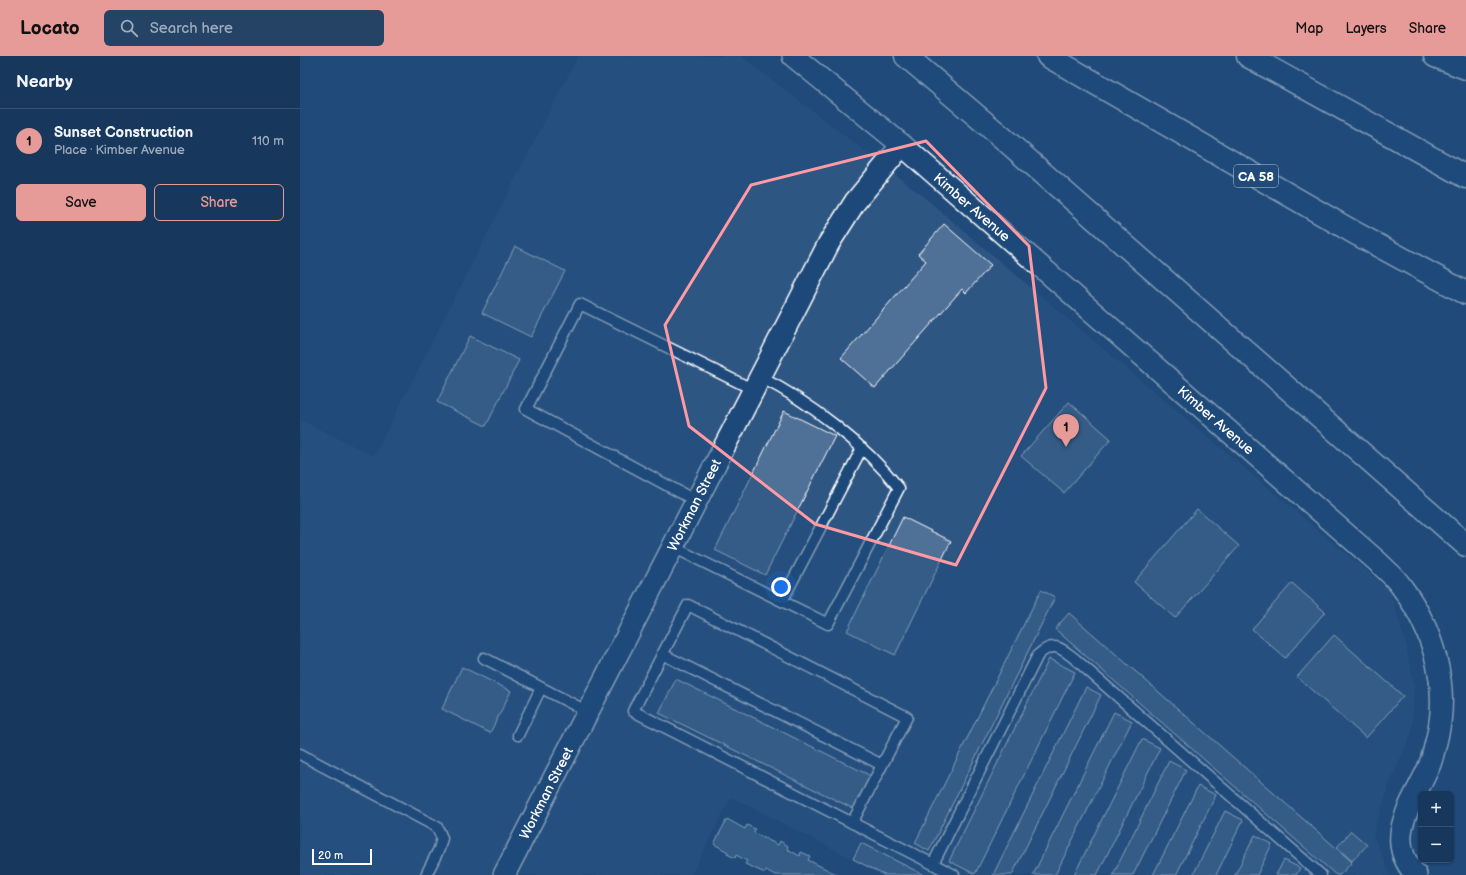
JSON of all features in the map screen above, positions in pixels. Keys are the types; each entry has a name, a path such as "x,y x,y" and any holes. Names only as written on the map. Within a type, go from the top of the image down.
{"highway":[{"path":"906,56 1004,139 1466,545"},
{"name":"CA 58","path":"1048,56 1355,233 1466,293"},
{"path":"1248,56 1466,177"},
{"path":"1435,56 1466,68"}],"street":[{"name":"Kimber Avenue","path":"792,56 902,145 1378,562 1400,584 1418,610 1431,639 1439,670 1441,705 1438,736 1430,764 1403,820 1400,836 1402,853 1409,868 1416,875"},
{"name":"Workman Street","path":"504,875 829,243 855,202 902,145"}],"lane":[{"path":"673,547 828,624 899,488 882,467 862,448 790,392 757,383 580,304 526,409 696,501"},
{"path":"782,601 862,448"},
{"path":"852,823 907,717 688,605 634,711 852,823 954,875"},
{"path":"933,864 1038,655 1046,647 1055,646 1075,659 1321,875"},
{"path":"662,654 882,765"},
{"path":"484,658 588,712"},
{"path":"518,735 541,688"},
{"path":"300,754 437,827 442,838 439,849 426,875"}],"highlighted area":[{"path":"926,141 1029,246 1046,388 956,565 815,524 689,426 665,325 751,185"}],"shaded area":[{"path":"578,56 741,56 919,193 1390,591 1406,645 1414,686 1412,732 1391,780 1373,834 1390,875 884,875 731,797 691,875 300,875 300,420 374,456"}],"building":[{"path":"944,224 991,265 966,293 962,289 875,388 841,358 926,261 918,254"},
{"path":"515,246 565,271 531,337 482,313"},
{"path":"470,336 519,360 486,426 437,402"},
{"path":"1069,402 1111,439 1064,493 1021,456"},
{"path":"784,411 835,436 765,575 715,550"},
{"path":"1197,509 1239,546 1175,618 1134,582"},
{"path":"903,517 951,541 895,655 847,631"},
{"path":"1292,583 1325,612 1285,658 1252,629"},
{"path":"1041,590 1055,597 929,851 915,843"},
{"path":"1069,613 1352,862 1340,875 1336,875 1055,629"},
{"path":"1334,635 1403,696 1366,738 1297,677"},
{"path":"1049,659 1075,672 975,874 949,861"},
{"path":"462,667 511,691 490,733 442,709"},
{"path":"676,679 871,776 854,809 659,713"},
{"path":"1086,687 1101,695 1012,875 993,875"},
{"path":"1114,712 1132,721 1055,875 1033,875"},
{"path":"1142,739 1160,748 1097,875 1074,875"},
{"path":"1169,761 1186,770 1133,875 1113,875"},
{"path":"1198,786 1216,795 1176,875 1153,875"},
{"path":"1225,811 1243,820 1216,875 1193,875"},
{"path":"727,819 745,829 747,825 755,829 754,833 778,845 780,841 788,846 787,849 800,856 801,852 810,856 808,860 838,875 775,875 766,870 765,873 745,864 747,861 736,855 735,858 727,854 728,852 714,844"},
{"path":"1351,831 1367,845 1352,861 1337,847"},
{"path":"1255,835 1272,844 1257,875 1235,875"},
{"path":"861,843 924,875 884,875 853,859"},
{"path":"1284,860 1300,868 1296,875 1276,875"}],"place":[{"name":"Sunset Construction","path":"1066,447"}]}
